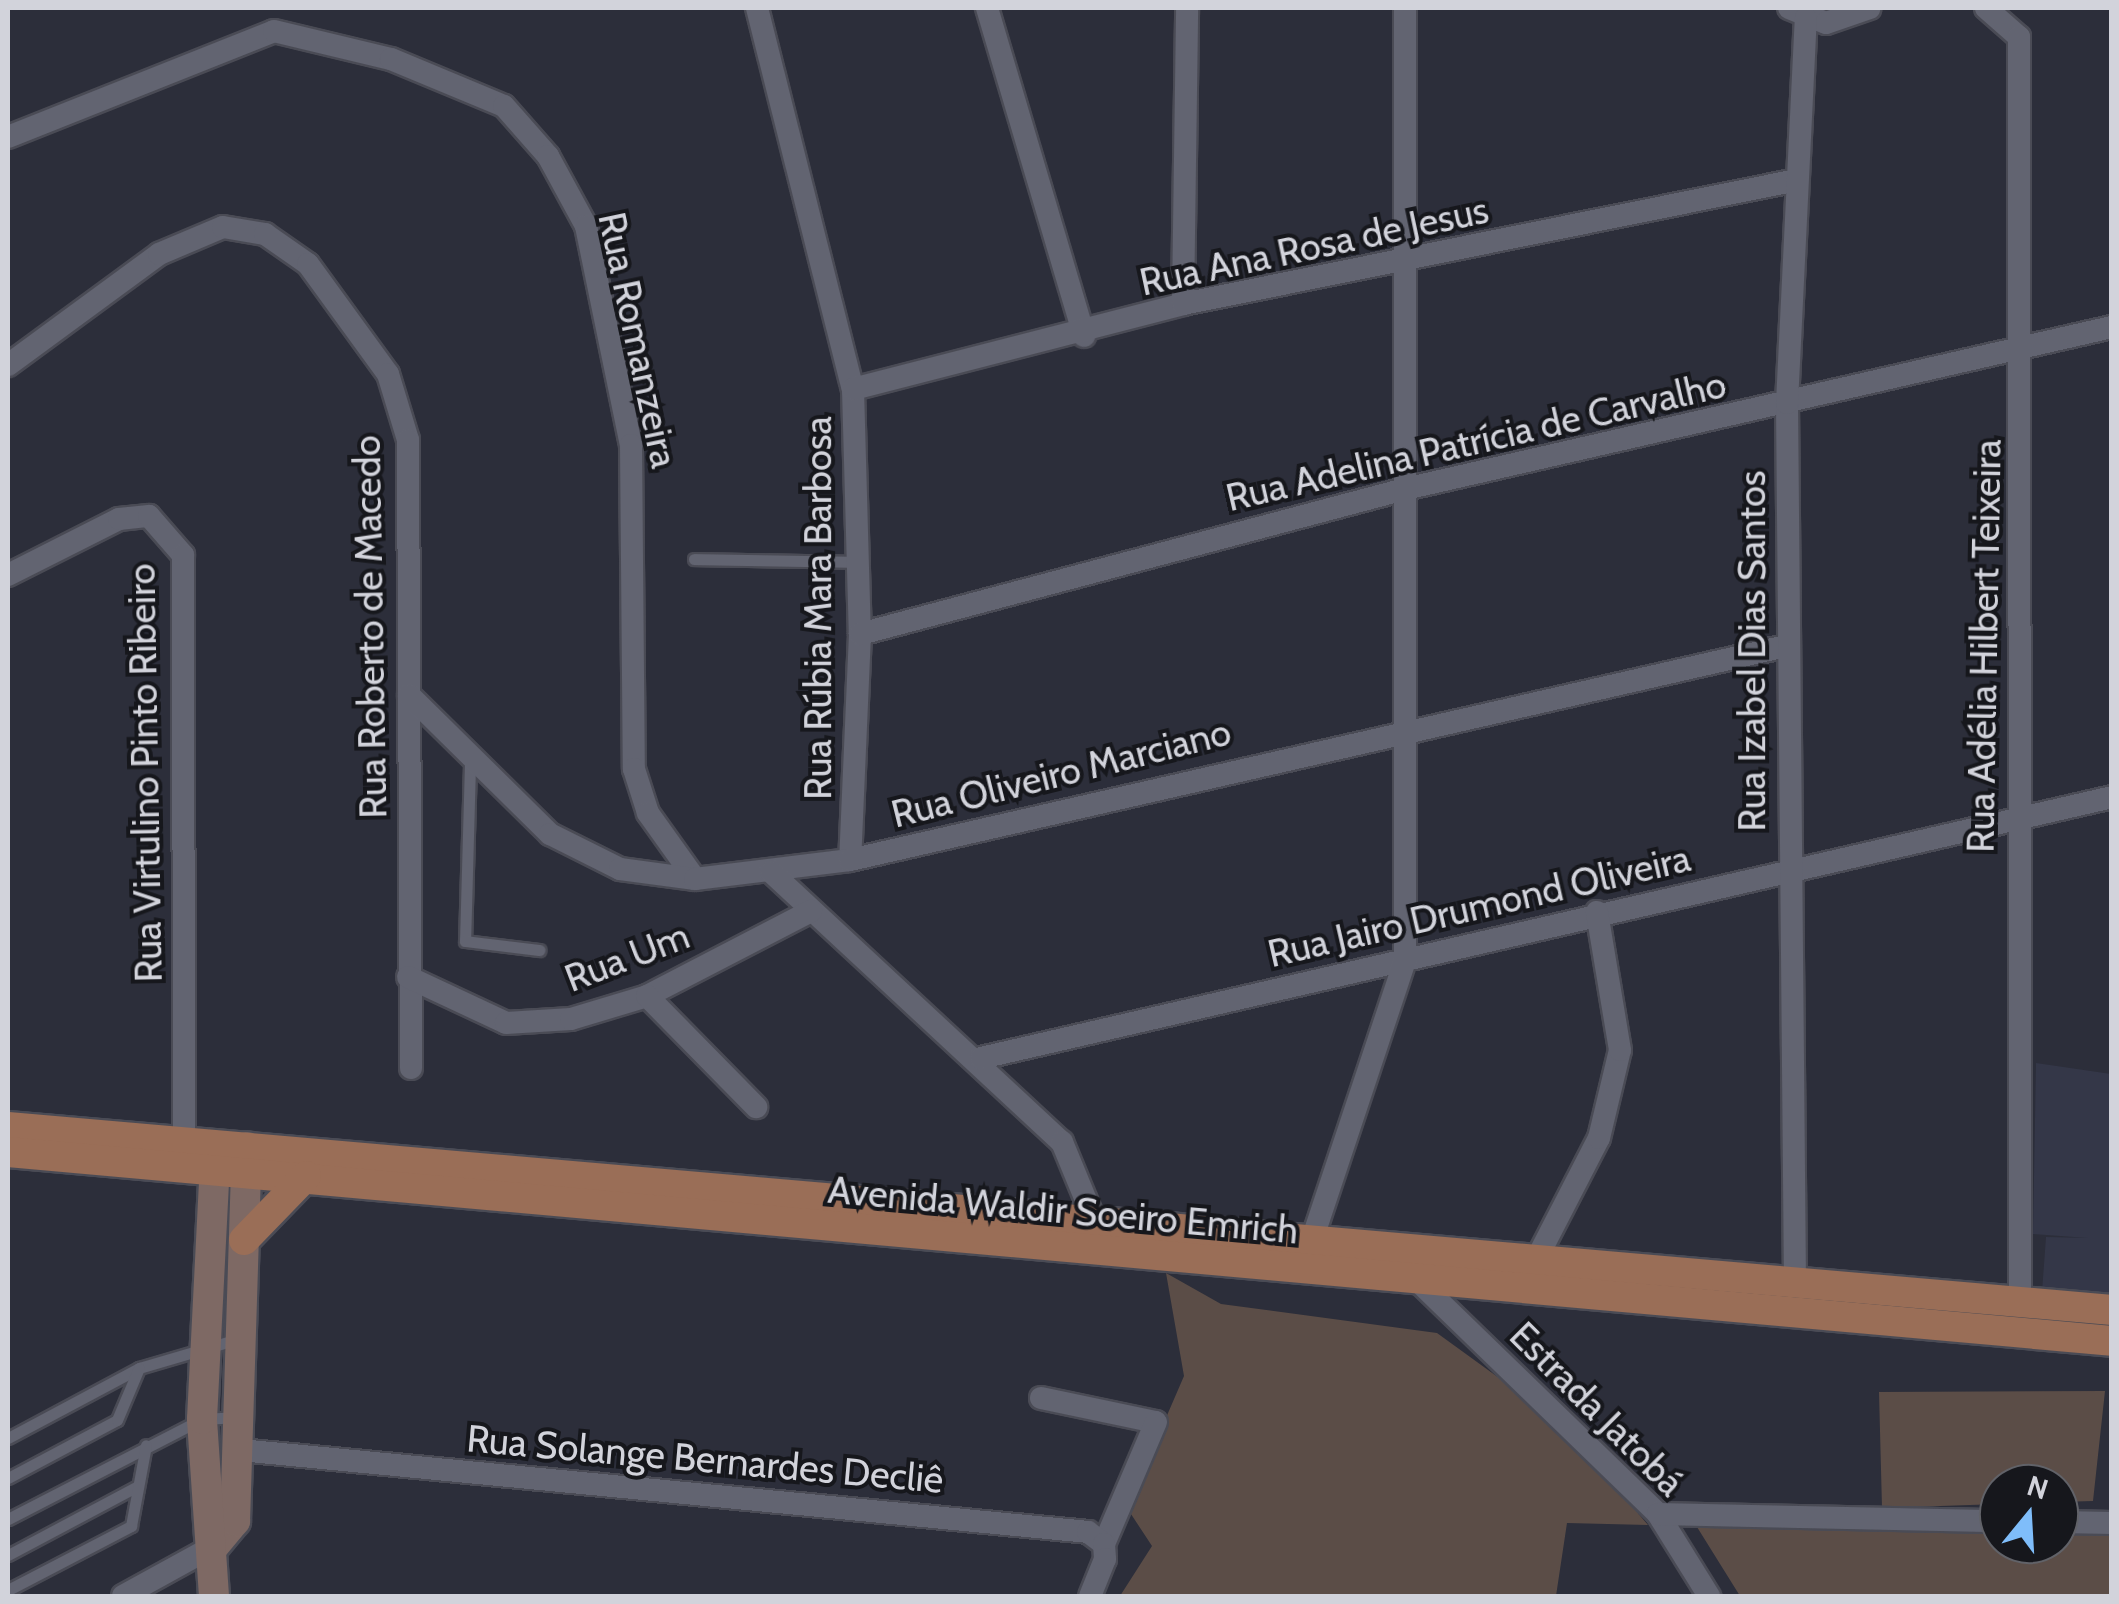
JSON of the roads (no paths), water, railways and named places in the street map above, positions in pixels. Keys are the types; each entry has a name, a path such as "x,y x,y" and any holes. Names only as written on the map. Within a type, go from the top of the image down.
{"main road":[{"name":"Avenida Waldir Soeiro Emrich","path":"8,1126 184,1138 306,1176 1102,1239 1312,1243 1538,1258 2112,1310"},
{"name":"Avenida Waldir Soeiro Emrich","path":"8,1152 231,1154 1102,1239 1421,1284 2112,1342"},
{"path":"244,1240 306,1176"}],"street":[{"name":"Rua Rúbia Mara Barbosa","path":"756,8 853,390 860,634 850,860"},
{"path":"987,8 1084,336"},
{"path":"1183,304 1186,8"},
{"path":"1312,1243 1404,961 1408,726 1406,8"},
{"path":"1798,13 1846,21 1870,8"},
{"name":"Rua Adélia Hilbert Teixeira","path":"1992,9 2019,37 2023,351 2015,820 2020,1302"},
{"name":"Rua Izabel Dias Santos","path":"1796,1284 1786,646 1798,13"},
{"name":"Rua Romanzeira","path":"8,136 236,40 292,35 390,59 504,106 548,156 586,226 631,445 634,769 648,814 695,879"},
{"name":"Rua Ana Rosa de Jesus","path":"853,390 1084,336 1183,304 1792,182"},
{"name":"Rua Roberto de Macedo","path":"8,365 159,254 223,227 265,234 308,264 388,374 408,440 411,1068"},
{"name":"Rua Adelina Patrícia de Carvalho","path":"860,634 1405,490 2023,351 2112,327"},
{"name":"Rua Virtulino Pinto Ribeiro","path":"8,575 134,518 169,529 182,555 184,1138"},
{"name":"Rua Oliveiro Marciano","path":"409,695 470,764 550,834 602,860 695,879 850,860 1408,726 1786,646"},
{"name":"Rua Jairo Drumond Oliveira","path":"980,1058 1404,961 1598,912 2112,797"},
{"path":"770,872 980,1058 1062,1142 1102,1239"},
{"name":"Rua Um","path":"408,977 506,1023 571,1019 647,996 811,911"},
{"path":"1538,1258 1598,1138 1620,1050 1598,912"},
{"path":"647,996 756,1107"},
{"path":"123,1596 214,1546 235,1522 244,1240 231,1154"},
{"path":"214,1596 214,1546 202,1419 205,1341 231,1154"},
{"name":"Estrada Jatobá","path":"1421,1284 1658,1514 1709,1596"},
{"path":"1040,1398 1156,1422 1104,1544 1090,1596"},
{"name":"Rua Solange Bernardes Decliê","path":"240,1450 1064,1529 1104,1544"},
{"path":"1658,1514 1979,1521"},
{"path":"2079,1522 2112,1523"}],"lane":[{"path":"694,559 858,562"},
{"path":"470,764 465,941 539,950"},
{"path":"8,1438 139,1368 205,1341 242,1339"},
{"path":"8,1478 117,1420 139,1368"},
{"path":"8,1519 146,1444 202,1419 239,1417"},
{"path":"8,1590 130,1526 146,1444"},
{"path":"8,1555 138,1486"}]}
